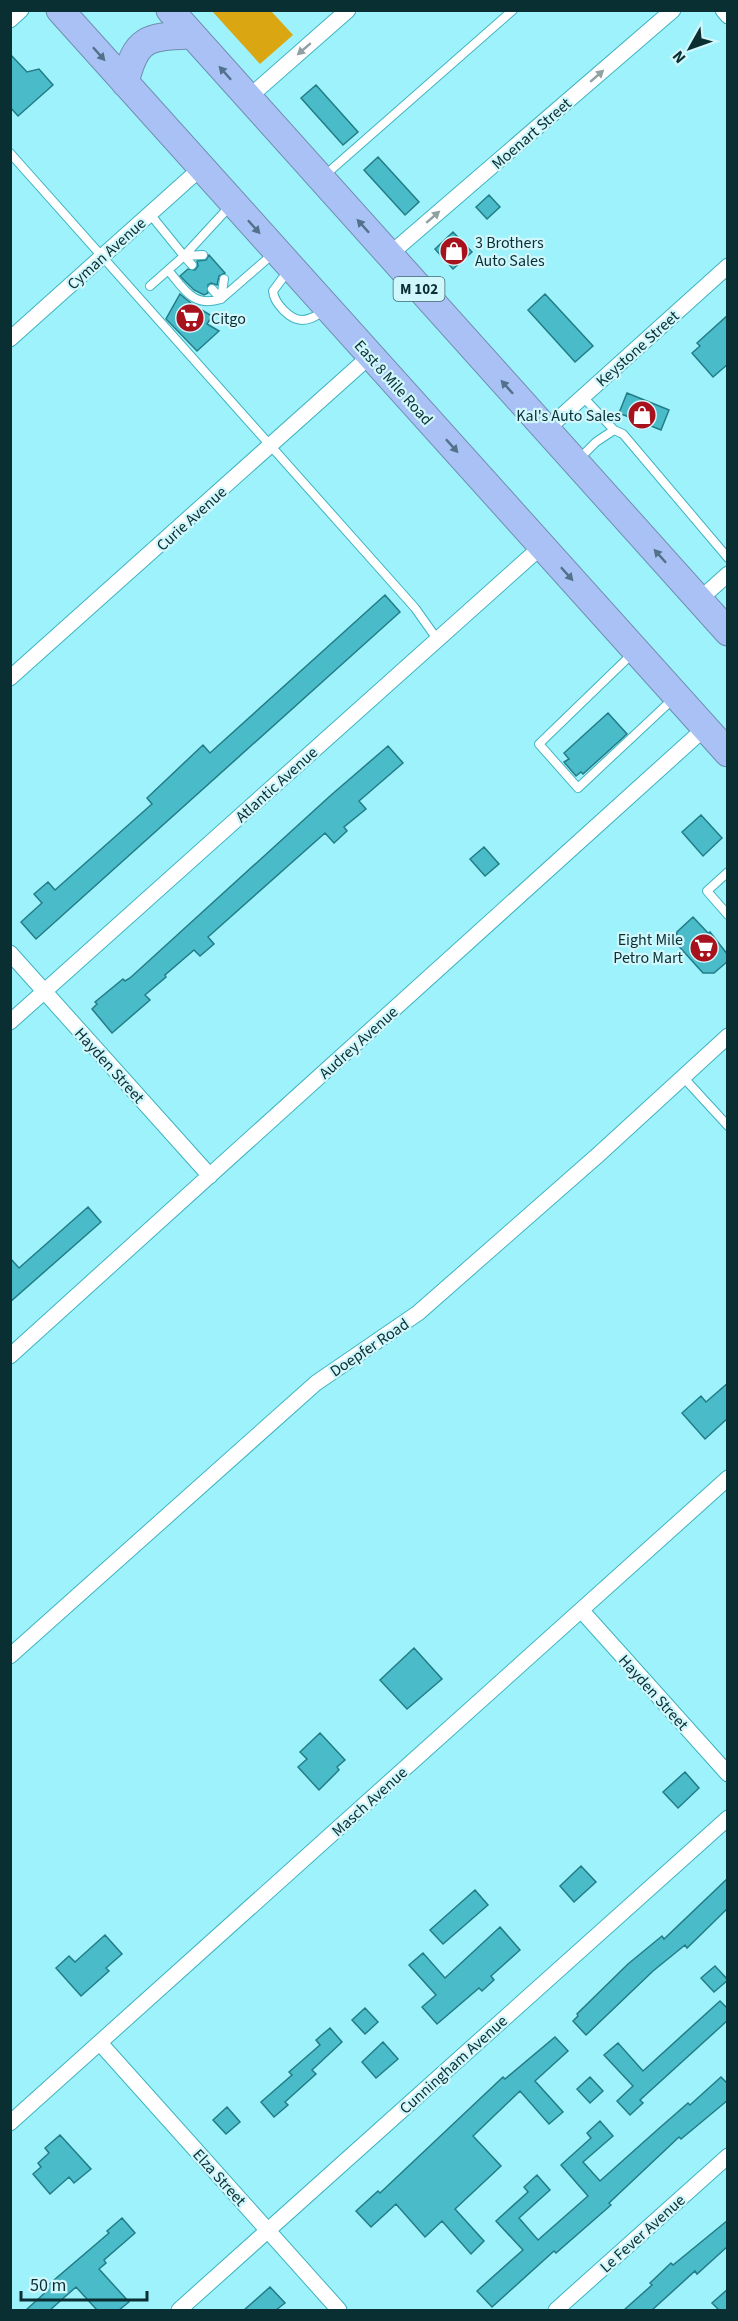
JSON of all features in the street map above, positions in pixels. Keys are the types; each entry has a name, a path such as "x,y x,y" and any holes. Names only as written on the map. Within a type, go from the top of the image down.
{"highway":[{"name":"East 8 Mile Road","path":"60,10 728,753"},
{"name":"M 102","path":"170,10 728,632"},
{"path":"125,83 130,63 135,52 142,45 151,39 163,36 191,35"}],"street":[{"path":"10,20 21,10"},
{"path":"248,98 348,10"},
{"name":"Moenart Street","path":"389,255 673,10"},
{"path":"723,10 728,16"},
{"name":"Cyman Avenue","path":"10,339 201,168"},
{"name":"Keystone Street","path":"546,430 728,266"},
{"name":"Curie Avenue","path":"10,678 370,356"},
{"name":"Atlantic Avenue","path":"10,1022 542,546"},
{"path":"699,600 728,574"},
{"name":"Audrey Avenue","path":"10,1356 705,728"},
{"name":"Hayden Street","path":"10,953 210,1176"},
{"name":"Doepfer Road","path":"10,1656 316,1383 418,1313 728,1036"},
{"name":"Masch Avenue","path":"10,2123 728,1478"},
{"name":"Hayden Street","path":"581,1610 728,1774"},
{"name":"Cunningham Avenue","path":"179,2310 728,1818"},
{"name":"Elza Street","path":"100,2043 339,2310"},
{"name":"Le Fever Avenue","path":"556,2310 728,2156"}],"lane":[{"path":"320,179 513,10"},
{"path":"10,153 415,608 437,639"},
{"path":"150,286 184,256 232,202"},
{"path":"150,214 192,265"},
{"path":"184,256 203,255"},
{"path":"168,270 191,296 201,302 210,303 284,259"},
{"path":"220,299 224,279"},
{"path":"212,289 220,299"},
{"path":"583,397 614,430 623,434 728,558"},
{"path":"575,462 596,442 614,430"},
{"path":"636,651 540,744 578,788 676,696"},
{"path":"728,872 707,891 728,915"},
{"path":"683,1077 726,1123"}],"shaded area":[{"path":"212,11 271,11 293,35 260,64"}],"building":[{"path":"10,54 27,72 39,69 53,85 18,116 10,107"},
{"path":"316,85 358,132 343,145 301,98"},
{"path":"378,157 419,202 405,215 364,170"},
{"path":"489,195 500,207 487,219 476,207"},
{"path":"453,232 472,252 453,269 435,249"},
{"path":"209,255 225,273 219,276 217,285 211,283 208,285 208,293 204,295 194,290 180,276 188,269 195,270 198,266 197,261 206,260"},
{"path":"180,294 212,316 207,324 219,331 197,351 166,319"},
{"path":"545,294 593,346 575,362 528,310"},
{"path":"728,315 728,364 713,377 692,353 700,346 697,343"},
{"path":"627,393 669,410 661,430 619,413"},
{"path":"385,595 400,612 36,939 21,922 42,903 34,894 48,882 55,890 152,804 147,798 203,745 210,753"},
{"path":"608,713 627,734 583,774 581,772 576,776 564,762 569,759 564,753"},
{"path":"388,746 403,763 359,801 366,809 344,827 347,831 334,843 325,833 208,937 214,944 200,956 194,950 165,975 166,977 145,995 150,1000 112,1033 92,1009 97,1004 95,1002 123,979 125,981 130,978"},
{"path":"701,815 722,838 703,856 682,832"},
{"path":"484,847 499,864 485,876 470,859"},
{"path":"693,917 708,933 710,932 728,955 728,961 714,973 703,973 675,942 677,932"},
{"path":"88,1207 101,1222 10,1302 10,1258 19,1268"},
{"path":"728,1383 728,1418 705,1439 682,1413 701,1396 706,1402"},
{"path":"414,1648 442,1679 407,1709 380,1680"},
{"path":"320,1733 345,1760 337,1767 339,1770 319,1790 298,1767 307,1759 300,1752"},
{"path":"685,1772 699,1788 678,1808 663,1792"},
{"path":"581,1866 596,1882 574,1902 560,1886"},
{"path":"728,1878 728,1908 687,1948 685,1945 653,1971 586,2035 573,2021 578,2016 577,2014 628,1964 662,1936 664,1939"},
{"path":"475,1890 488,1905 443,1944 430,1930"},
{"path":"500,1927 520,1950 491,1976 494,1980 482,1991 479,1988 437,2024 422,2007 436,1995 409,1965 423,1953 445,1978"},
{"path":"105,1935 122,1954 106,1968 109,1971 81,1996 56,1968 69,1956 75,1962"},
{"path":"715,1966 728,1980 714,1992 701,1978"},
{"path":"720,2001 728,2009 728,2020 640,2100 643,2103 630,2115 617,2101 633,2086 604,2055 618,2043 643,2071"},
{"path":"365,2008 378,2022 365,2034 352,2020"},
{"path":"330,2028 342,2042 312,2070 316,2074 285,2102 288,2105 274,2117 261,2102 292,2075 289,2072 320,2045 316,2040"},
{"path":"555,2037 568,2051 535,2081 563,2112 549,2124 520,2091 473,2136 501,2166 455,2209 484,2241 471,2254 442,2221 425,2237 396,2204 371,2227 356,2211 378,2191 380,2193 503,2077 505,2079"},
{"path":"383,2042 398,2059 376,2078 362,2062"},
{"path":"590,2077 603,2091 590,2103 577,2089"},
{"path":"721,2077 728,2084 728,2100 681,2139 679,2137 609,2203 611,2205 556,2253 554,2251 492,2307 477,2291 523,2250 496,2221 528,2192 524,2187 537,2175 550,2190 519,2218 538,2240 588,2196 561,2165 591,2138 587,2133 600,2121 613,2136 583,2162 600,2181"},
{"path":"227,2107 240,2122 226,2134 213,2120"},
{"path":"60,2135 91,2169 74,2183 69,2177 50,2194 33,2174 41,2167 38,2163 49,2153 45,2148"},
{"path":"122,2218 135,2233 104,2260 106,2263 99,2269 129,2302 119,2310 97,2310 76,2287 50,2310 26,2310 48,2290 46,2287 109,2233 107,2231"},
{"path":"728,2220 728,2246 697,2274 695,2271 652,2310 624,2310 652,2285 650,2283 671,2263 673,2265"},
{"path":"270,2287 285,2303 276,2310 244,2310"},
{"path":"728,2289 728,2310 719,2310 712,2303"}],"place":[{"name":"3 Brothers Auto Sales","path":"454,251"},
{"name":"Citgo","path":"190,318"},
{"name":"Kal's Auto Sales","path":"642,415"},
{"name":"Eight Mile Petro Mart","path":"704,948"}]}
